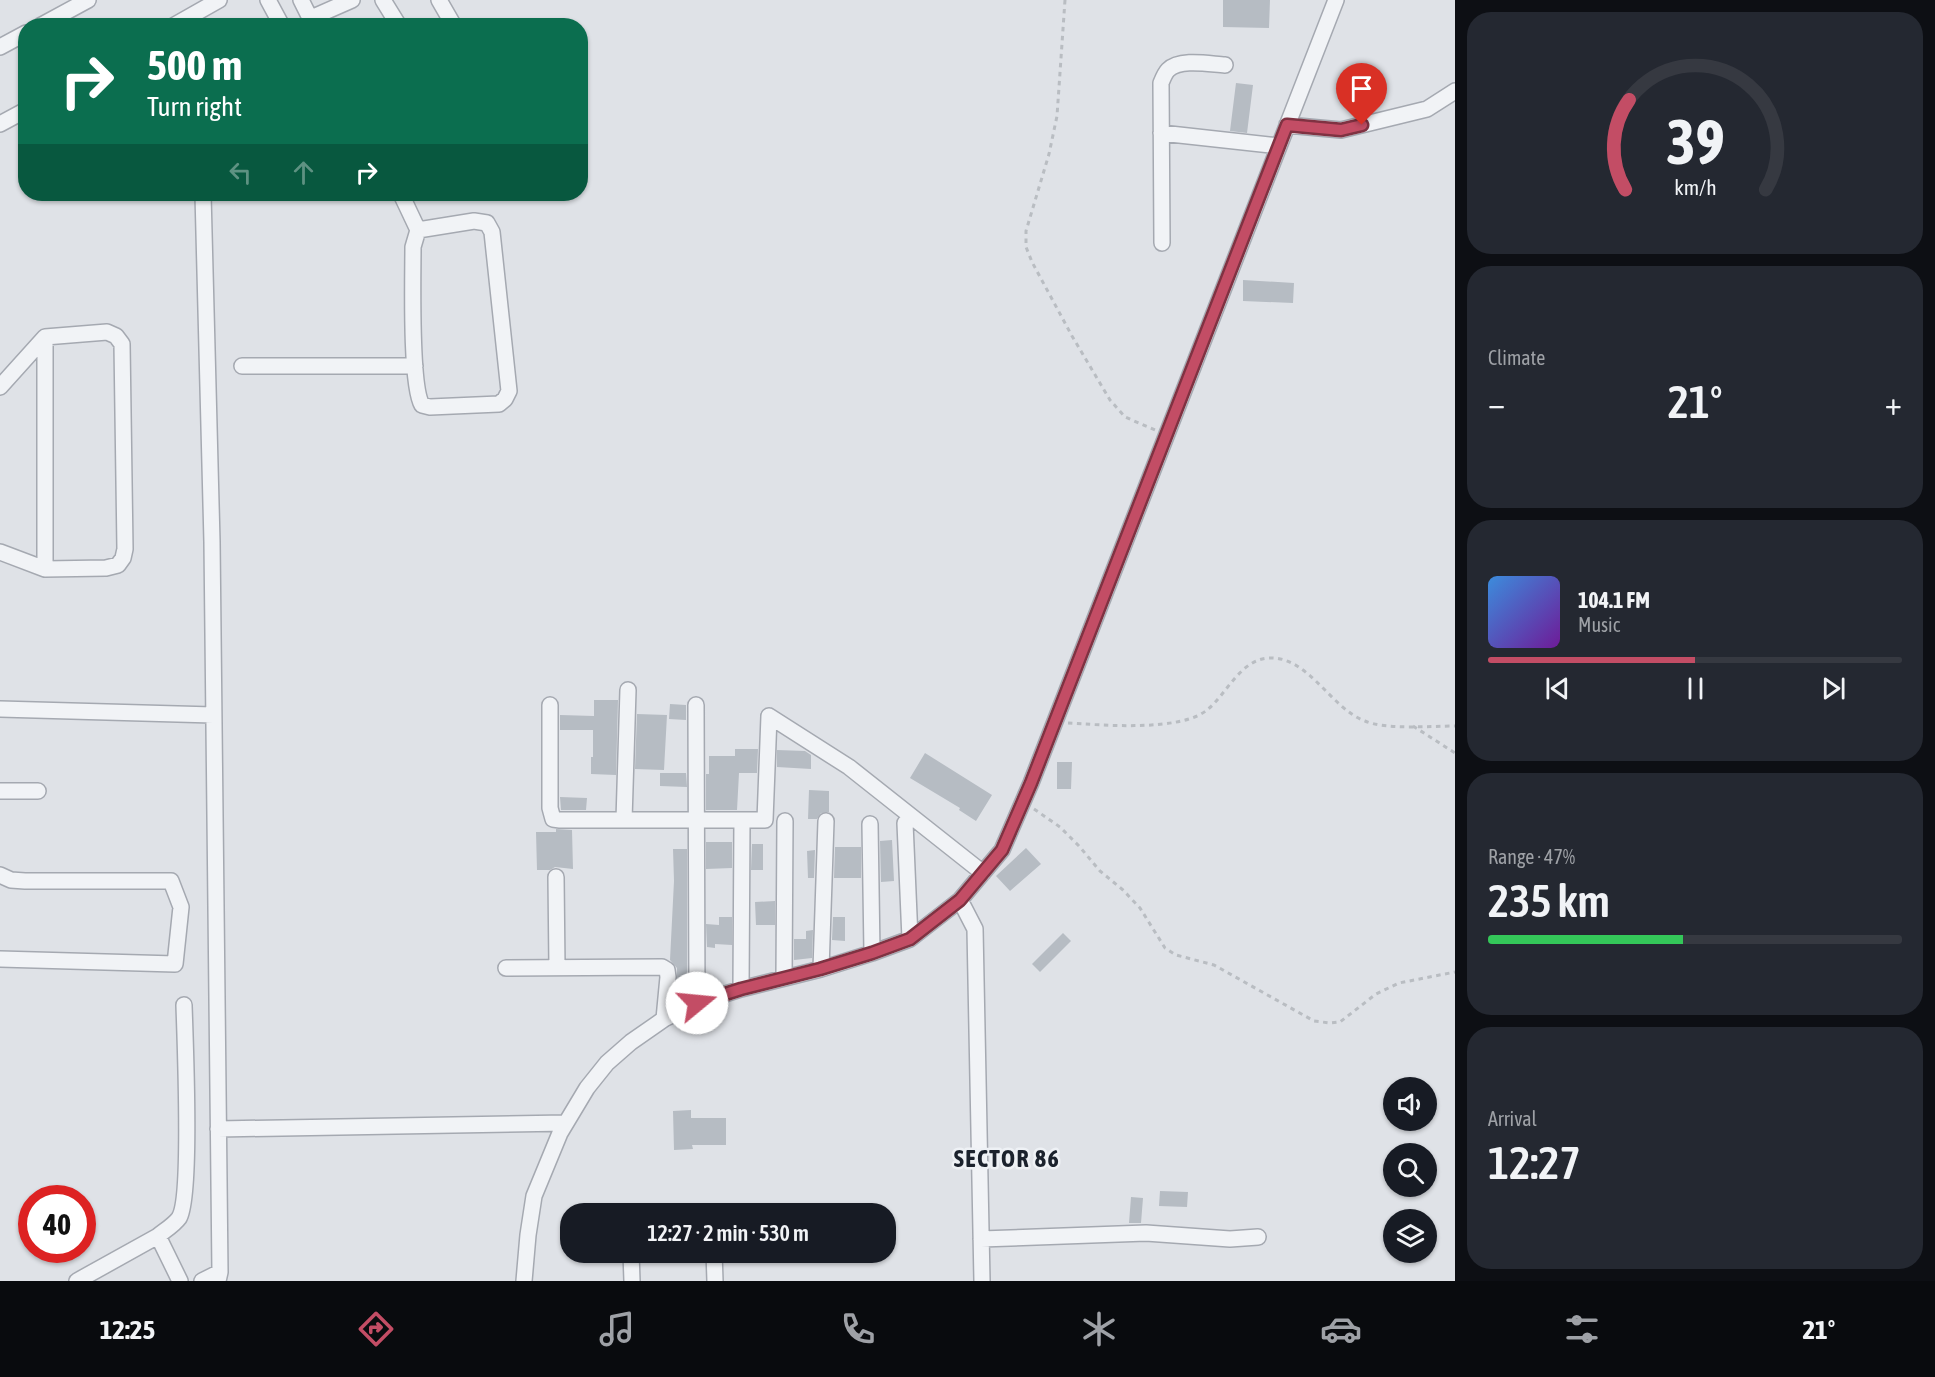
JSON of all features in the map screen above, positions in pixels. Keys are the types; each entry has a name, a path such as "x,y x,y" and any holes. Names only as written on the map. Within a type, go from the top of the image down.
{"street":[{"path":"55,18 88,0"},
{"path":"183,18 200,5 219,0"},
{"path":"268,0 278,18"},
{"path":"301,0 311,18"},
{"path":"320,18 352,0"},
{"path":"382,0 394,18"},
{"path":"438,0 449,18"},
{"path":"524,1281 534,1196 560,1133 587,1088 607,1063 631,1041 664,1019 697,1003 820,969 910,939 960,900 1002,850 1055,722 1336,0"},
{"path":"0,47 18,37"},
{"path":"1162,243 1161,82 1166,71 1174,65 1187,63 1225,65"},
{"path":"1287,125 1341,130 1427,109 1455,91"},
{"path":"0,124 18,114"},
{"path":"1161,133 1279,146"},
{"path":"202,1281 219,1277 212,542 203,201"},
{"path":"407,201 418,230 413,247 415,366 418,398 422,405 430,407 498,404 509,392 492,232 487,224 474,221 418,230"},
{"path":"0,387 45,337 107,332 116,336 122,344 125,549 123,558 118,565 106,568 45,569 0,552"},
{"path":"45,337 45,569"},
{"path":"242,366 415,366"},
{"path":"624,820 628,690"},
{"path":"550,705 550,808 553,819 765,820 769,716 849,767 982,873"},
{"path":"696,705 697,1003"},
{"path":"0,709 213,715"},
{"path":"0,791 38,791"},
{"path":"741,989 742,820"},
{"path":"784,978 786,821"},
{"path":"820,969 826,821"},
{"path":"905,823 910,939"},
{"path":"870,824 872,953"},
{"path":"0,875 11,880 26,881 171,881 180,907 175,964 0,958"},
{"path":"556,877 557,968"},
{"path":"960,900 975,929 982,1281"},
{"path":"506,968 662,967 667,970 668,977 664,1019"},
{"path":"77,1281 158,1236 180,1217 184,1199 186,1154 184,1005"},
{"path":"218,1129 566,1123"},
{"path":"981,1239 1146,1233 1230,1239 1258,1238"},
{"path":"158,1236 180,1281"},
{"path":"631,1263 632,1281"},
{"path":"714,1263 714,1281"}],"path":[{"path":"1065,0 1057,116 1049,154 1026,231 1026,247 1072,336 1110,400 1125,417 1167,434"},
{"path":"1055,722 1118,726 1187,719 1206,711 1249,664 1268,658 1288,662 1307,674 1362,720 1375,725 1455,726"},
{"path":"1412,725 1455,753"},
{"path":"1023,802 1060,827 1100,871 1123,890 1140,908 1165,948 1176,955 1214,965 1314,1021 1340,1022 1376,994 1399,982 1455,972"}],"building":[{"path":"1223,0 1270,0 1269,28 1223,27"},
{"path":"1236,83 1253,85 1247,133 1230,131"},
{"path":"1243,280 1294,283 1293,303 1243,301"},
{"path":"594,700 618,700 616,775 591,774 593,730 560,730 560,715 594,716"},
{"path":"670,704 686,705 686,720 669,719"},
{"path":"637,714 667,715 664,770 635,769"},
{"path":"735,749 758,749 757,773 739,773 737,810 706,810 706,774 709,774 709,756 735,756"},
{"path":"777,750 805,751 811,755 811,769 777,767"},
{"path":"925,753 992,795 976,821 959,810 960,808 910,778"},
{"path":"1057,762 1072,762 1071,789 1057,789"},
{"path":"660,773 686,773 687,787 660,786"},
{"path":"809,790 829,791 829,812 821,813 817,819 808,819"},
{"path":"560,797 587,798 586,810 561,810"},
{"path":"556,829 572,830 573,869 555,867 550,870 537,870 536,832 556,832"},
{"path":"892,840 894,881 881,882 880,841"},
{"path":"706,842 732,842 732,868 706,869"},
{"path":"752,844 763,844 763,870 751,870"},
{"path":"835,847 861,847 861,878 834,878"},
{"path":"1026,848 1041,864 1010,891 996,876"},
{"path":"673,849 687,849 687,984 677,984 677,968 670,960 674,881"},
{"path":"815,850 814,878 808,878 807,851"},
{"path":"775,901 775,925 756,925 755,902"},
{"path":"719,917 732,917 732,945 715,944 715,948 707,947 706,924 719,925"},
{"path":"833,917 845,917 845,941 832,940"},
{"path":"813,930 812,958 794,960 794,939 806,939 806,931"},
{"path":"1063,933 1071,941 1040,972 1032,964"},
{"path":"691,1110 691,1118 726,1118 726,1145 692,1145 693,1149 674,1150 673,1111"},
{"path":"1160,1191 1188,1192 1187,1207 1159,1206"},
{"path":"1131,1197 1143,1198 1141,1223 1129,1223"}],"district":[{"name":"SECTOR 86","path":"1007,1158"}],"route":[{"path":"697,1003 820,969 910,939 960,900 1002,850 1031,783 1287,125 1341,130 1362,125"}]}
